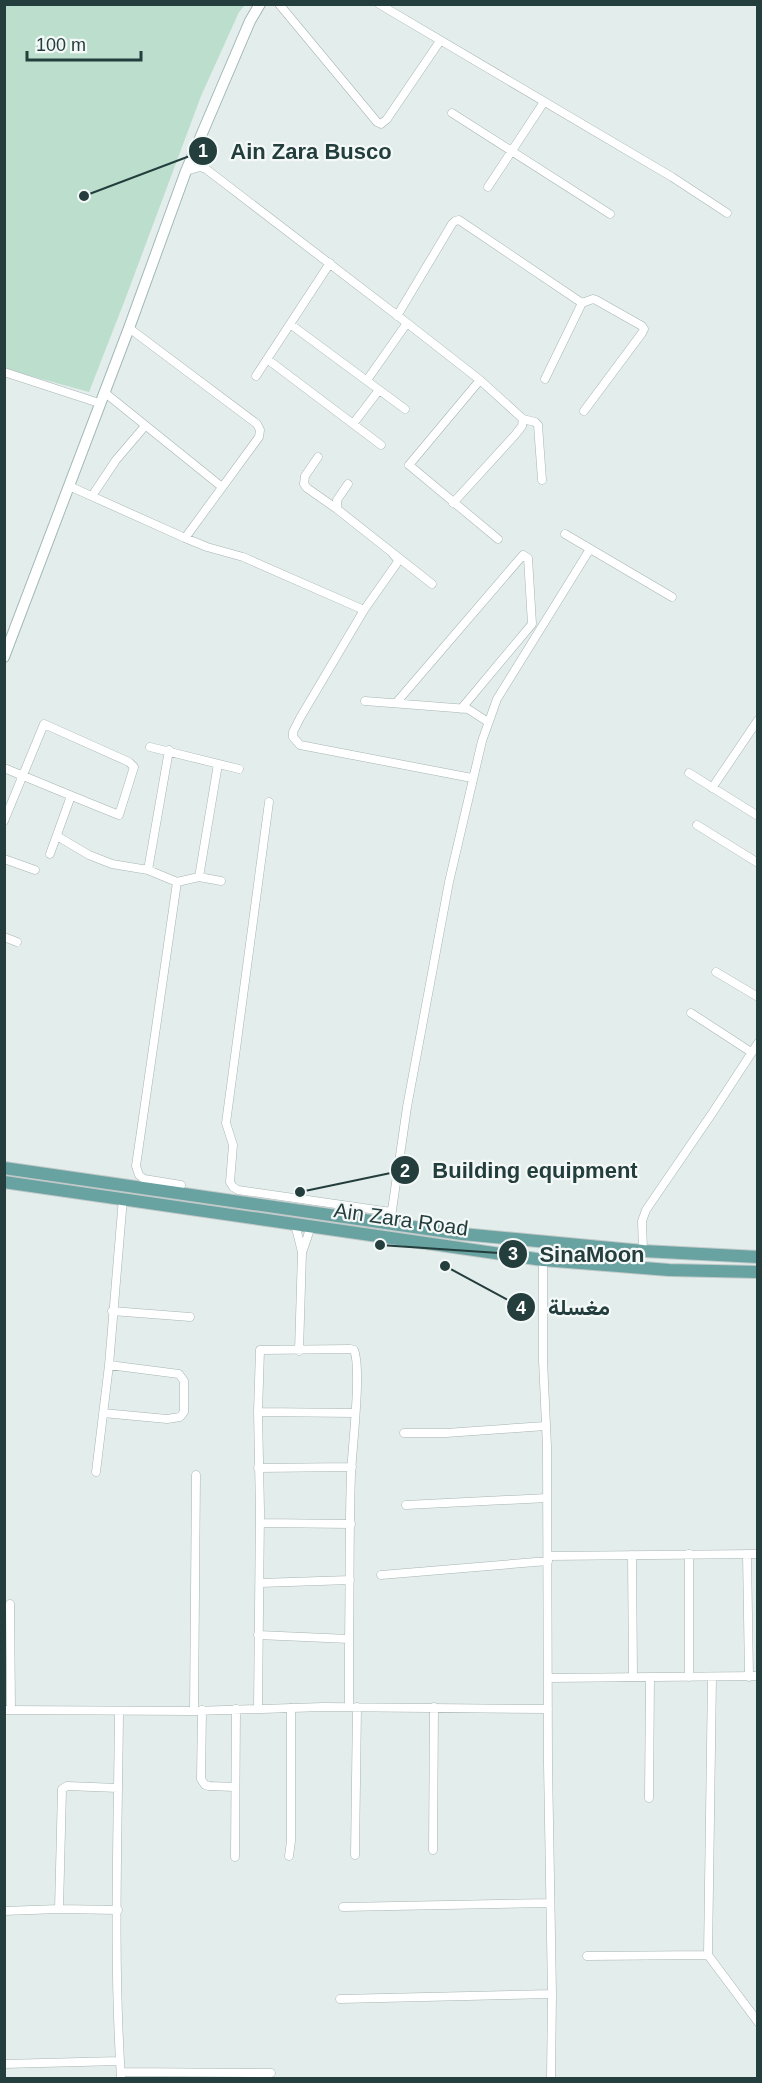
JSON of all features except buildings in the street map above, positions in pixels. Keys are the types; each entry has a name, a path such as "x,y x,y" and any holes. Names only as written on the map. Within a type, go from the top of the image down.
{"main road":[{"path":"4,657 186,171 250,21 260,4"},
{"name":"Ain Zara Road","path":"4,1168 390,1218 489,1237 643,1251 758,1257"},
{"name":"Ain Zara Road","path":"4,1182 543,1260 669,1270 758,1272"}],"street":[{"path":"279,4 381,124 387,119 440,41"},
{"path":"379,4 676,180 727,213"},
{"path":"488,187 544,102"},
{"path":"452,113 610,214"},
{"path":"186,171 200,167 206,169 480,380 523,419 535,422 538,425 542,480"},
{"path":"397,316 452,224 459,220 582,303"},
{"path":"256,376 330,263"},
{"path":"545,379 582,303 596,300 642,326 644,329 584,411"},
{"path":"367,380 407,323"},
{"path":"290,324 405,409"},
{"path":"129,328 257,424 260,430 259,437 185,538"},
{"path":"267,359 381,445"},
{"path":"4,372 99,403"},
{"path":"480,380 409,465 498,539"},
{"path":"353,424 380,390"},
{"path":"104,392 222,487"},
{"path":"453,503 515,435 522,426 523,419"},
{"path":"92,496 116,460 144,426"},
{"path":"318,457 305,476 304,484 307,488 432,584"},
{"path":"337,509 337,500 348,484"},
{"path":"69,486 185,538 243,557 364,610"},
{"path":"565,534 672,597"},
{"path":"269,802 226,1123 233,1145 230,1182 238,1190 390,1218 407,1107 449,882 472,778 488,722 497,699 590,549"},
{"path":"393,554 398,560 397,563 364,610 300,718 293,737 300,745 472,778"},
{"path":"396,704 523,555 528,558 532,624 462,709"},
{"path":"365,701 468,709 488,722"},
{"path":"712,788 757,723"},
{"path":"4,768 24,776 71,796 119,815 134,767 129,762 44,724 24,776 4,821"},
{"path":"150,747 240,769"},
{"path":"148,870 169,750"},
{"path":"199,878 218,764"},
{"path":"689,773 758,816"},
{"path":"50,854 71,796"},
{"path":"698,825 758,863"},
{"path":"57,836 104,862 148,870 177,882 199,878 221,881"},
{"path":"4,859 35,870"},
{"path":"177,882 136,1166 139,1175 144,1179 181,1185"},
{"path":"4,937 17,942"},
{"path":"717,972 758,997"},
{"path":"690,1013 751,1053"},
{"path":"643,1251 642,1221 646,1210 758,1043"},
{"path":"96,1472 109,1365 123,1198"},
{"path":"295,1224 302,1252 299,1351"},
{"path":"302,1252 311,1226"},
{"path":"543,1260 548,1558 551,2079"},
{"path":"112,1311 190,1317"},
{"path":"258,1708 260,1350 354,1350 357,1362 352,1467 350,1639 355,1855"},
{"path":"103,1413 167,1419 180,1417 184,1412 184,1381 179,1374 109,1365"},
{"path":"258,1412 355,1413"},
{"path":"404,1433 446,1433 545,1426"},
{"path":"258,1468 352,1467"},
{"path":"196,1475 198,1710 201,1779 205,1785 209,1786 234,1787"},
{"path":"406,1505 547,1498"},
{"path":"260,1523 351,1524"},
{"path":"688,1554 689,1677"},
{"path":"549,1678 753,1676 747,1554"},
{"path":"381,1575 548,1558 758,1554"},
{"path":"632,1556 633,1676"},
{"path":"260,1582 350,1580"},
{"path":"10,1604 8,1710 236,1710 353,1707 548,1709"},
{"path":"258,1635 350,1639"},
{"path":"712,1677 708,1955 758,2022"},
{"path":"649,1798 650,1678"},
{"path":"433,1850 434,1707"},
{"path":"289,1856 291,1708"},
{"path":"235,1857 236,1710"},
{"path":"119,1711 116,1973 121,2075 271,2073"},
{"path":"59,1909 62,1789 67,1786 118,1788"},
{"path":"343,1907 550,1903"},
{"path":"4,1911 118,1910"},
{"path":"587,1956 708,1955"},
{"path":"340,1999 552,1994"},
{"path":"4,2064 119,2061"}],"green space":[{"path":"4,5 245,5 239,12 201,96 89,392 5,369"}],"place":[{"name":"Ain Zara Busco","path":"84,196"},
{"name":"Building equipment","path":"300,1192"},
{"name":"SinaMoon","path":"380,1245"},
{"name":"مغسلة","path":"445,1266"}]}
